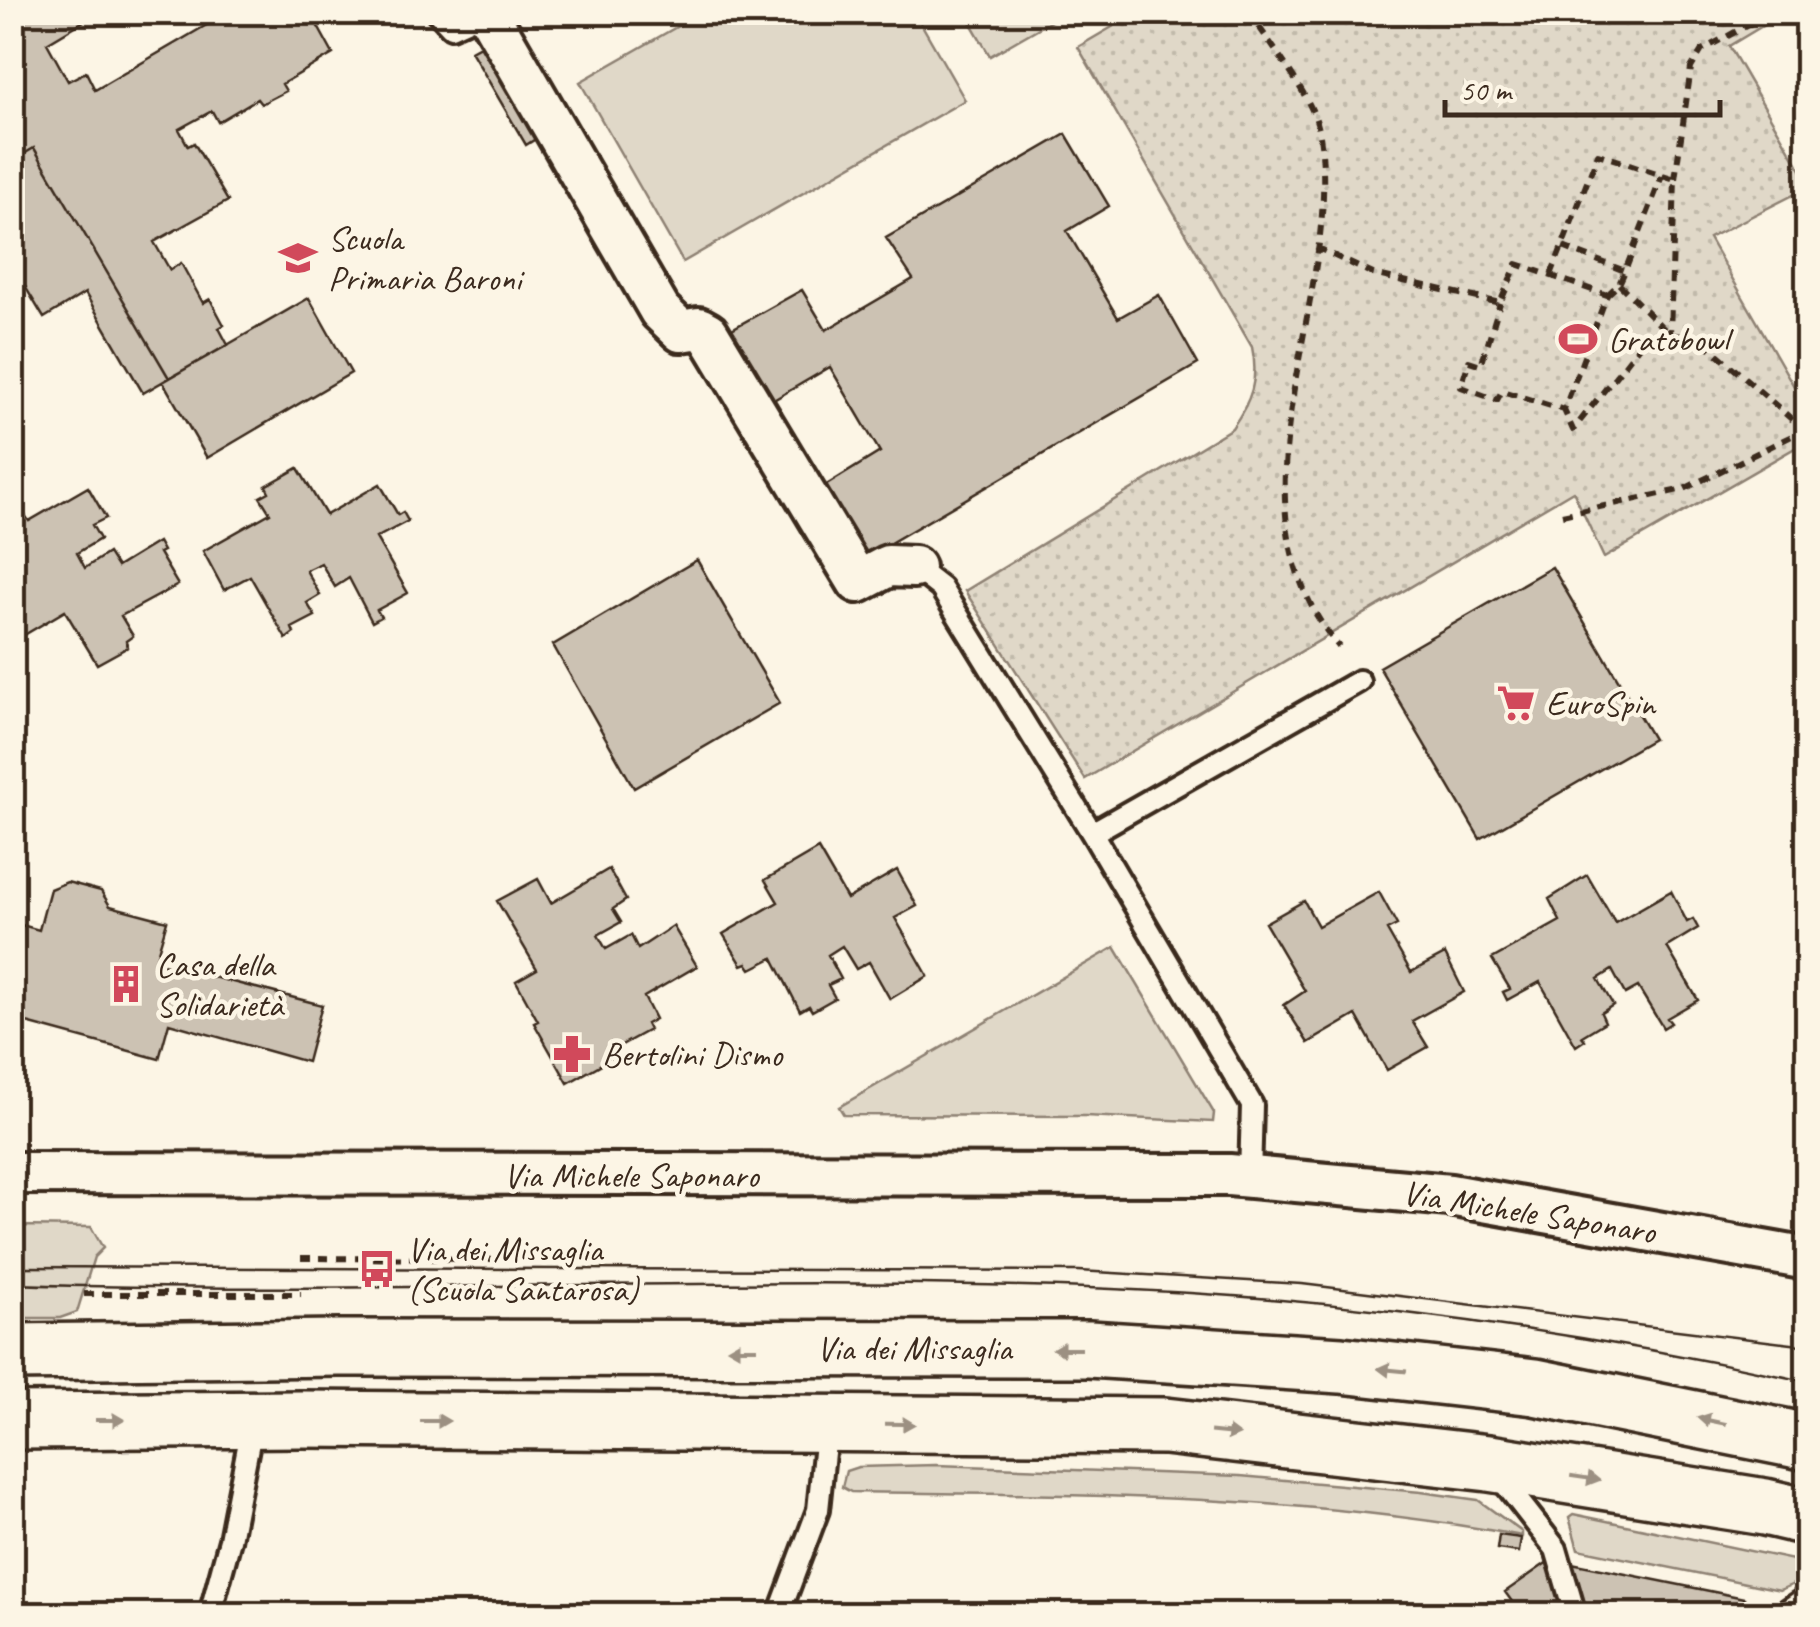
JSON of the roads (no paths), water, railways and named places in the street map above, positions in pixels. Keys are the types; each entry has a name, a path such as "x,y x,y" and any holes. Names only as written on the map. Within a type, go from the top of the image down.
{"main road":[{"name":"Via dei Missaglia","path":"12,1352 1089,1348 1341,1364 1535,1386 1808,1442"},
{"path":"12,1421 253,1419 1165,1426 1488,1463 1764,1507 1808,1518"}],"street":[{"path":"485,12 660,311 680,331 699,328 708,333 858,582 888,566 914,567"},
{"name":"Via Michele Saponaro","path":"12,1173 1250,1177 1450,1195 1808,1259"}],"lane":[{"path":"437,12 451,27 485,12"},
{"path":"914,567 941,588 1092,832 1252,1105 1250,1177"},
{"path":"1092,832 1359,681"},
{"path":"210,1614 230,1540 253,1419"},
{"path":"779,1614 818,1510 827,1424"},
{"path":"1488,1463 1556,1549 1575,1614"},
{"path":"1782,1614 1808,1596"}],"tram line":[{"path":"12,1267 1079,1271 1302,1284 1808,1346"},
{"path":"12,1284 307,1288 896,1284 1190,1293 1346,1306 1500,1325 1808,1382"}],"place":[{"name":"Scuola Primaria Baroni","path":"298,258"},
{"name":"Gratobowl","path":"1578,339"},
{"name":"EuroSpin","path":"1516,703"},
{"name":"Casa della Solidarietà","path":"126,984"},
{"name":"Bertolini Dismo","path":"572,1054"},
{"name":"Via dei Missaglia (Scuola Santarosa)","path":"377,1269"}]}
